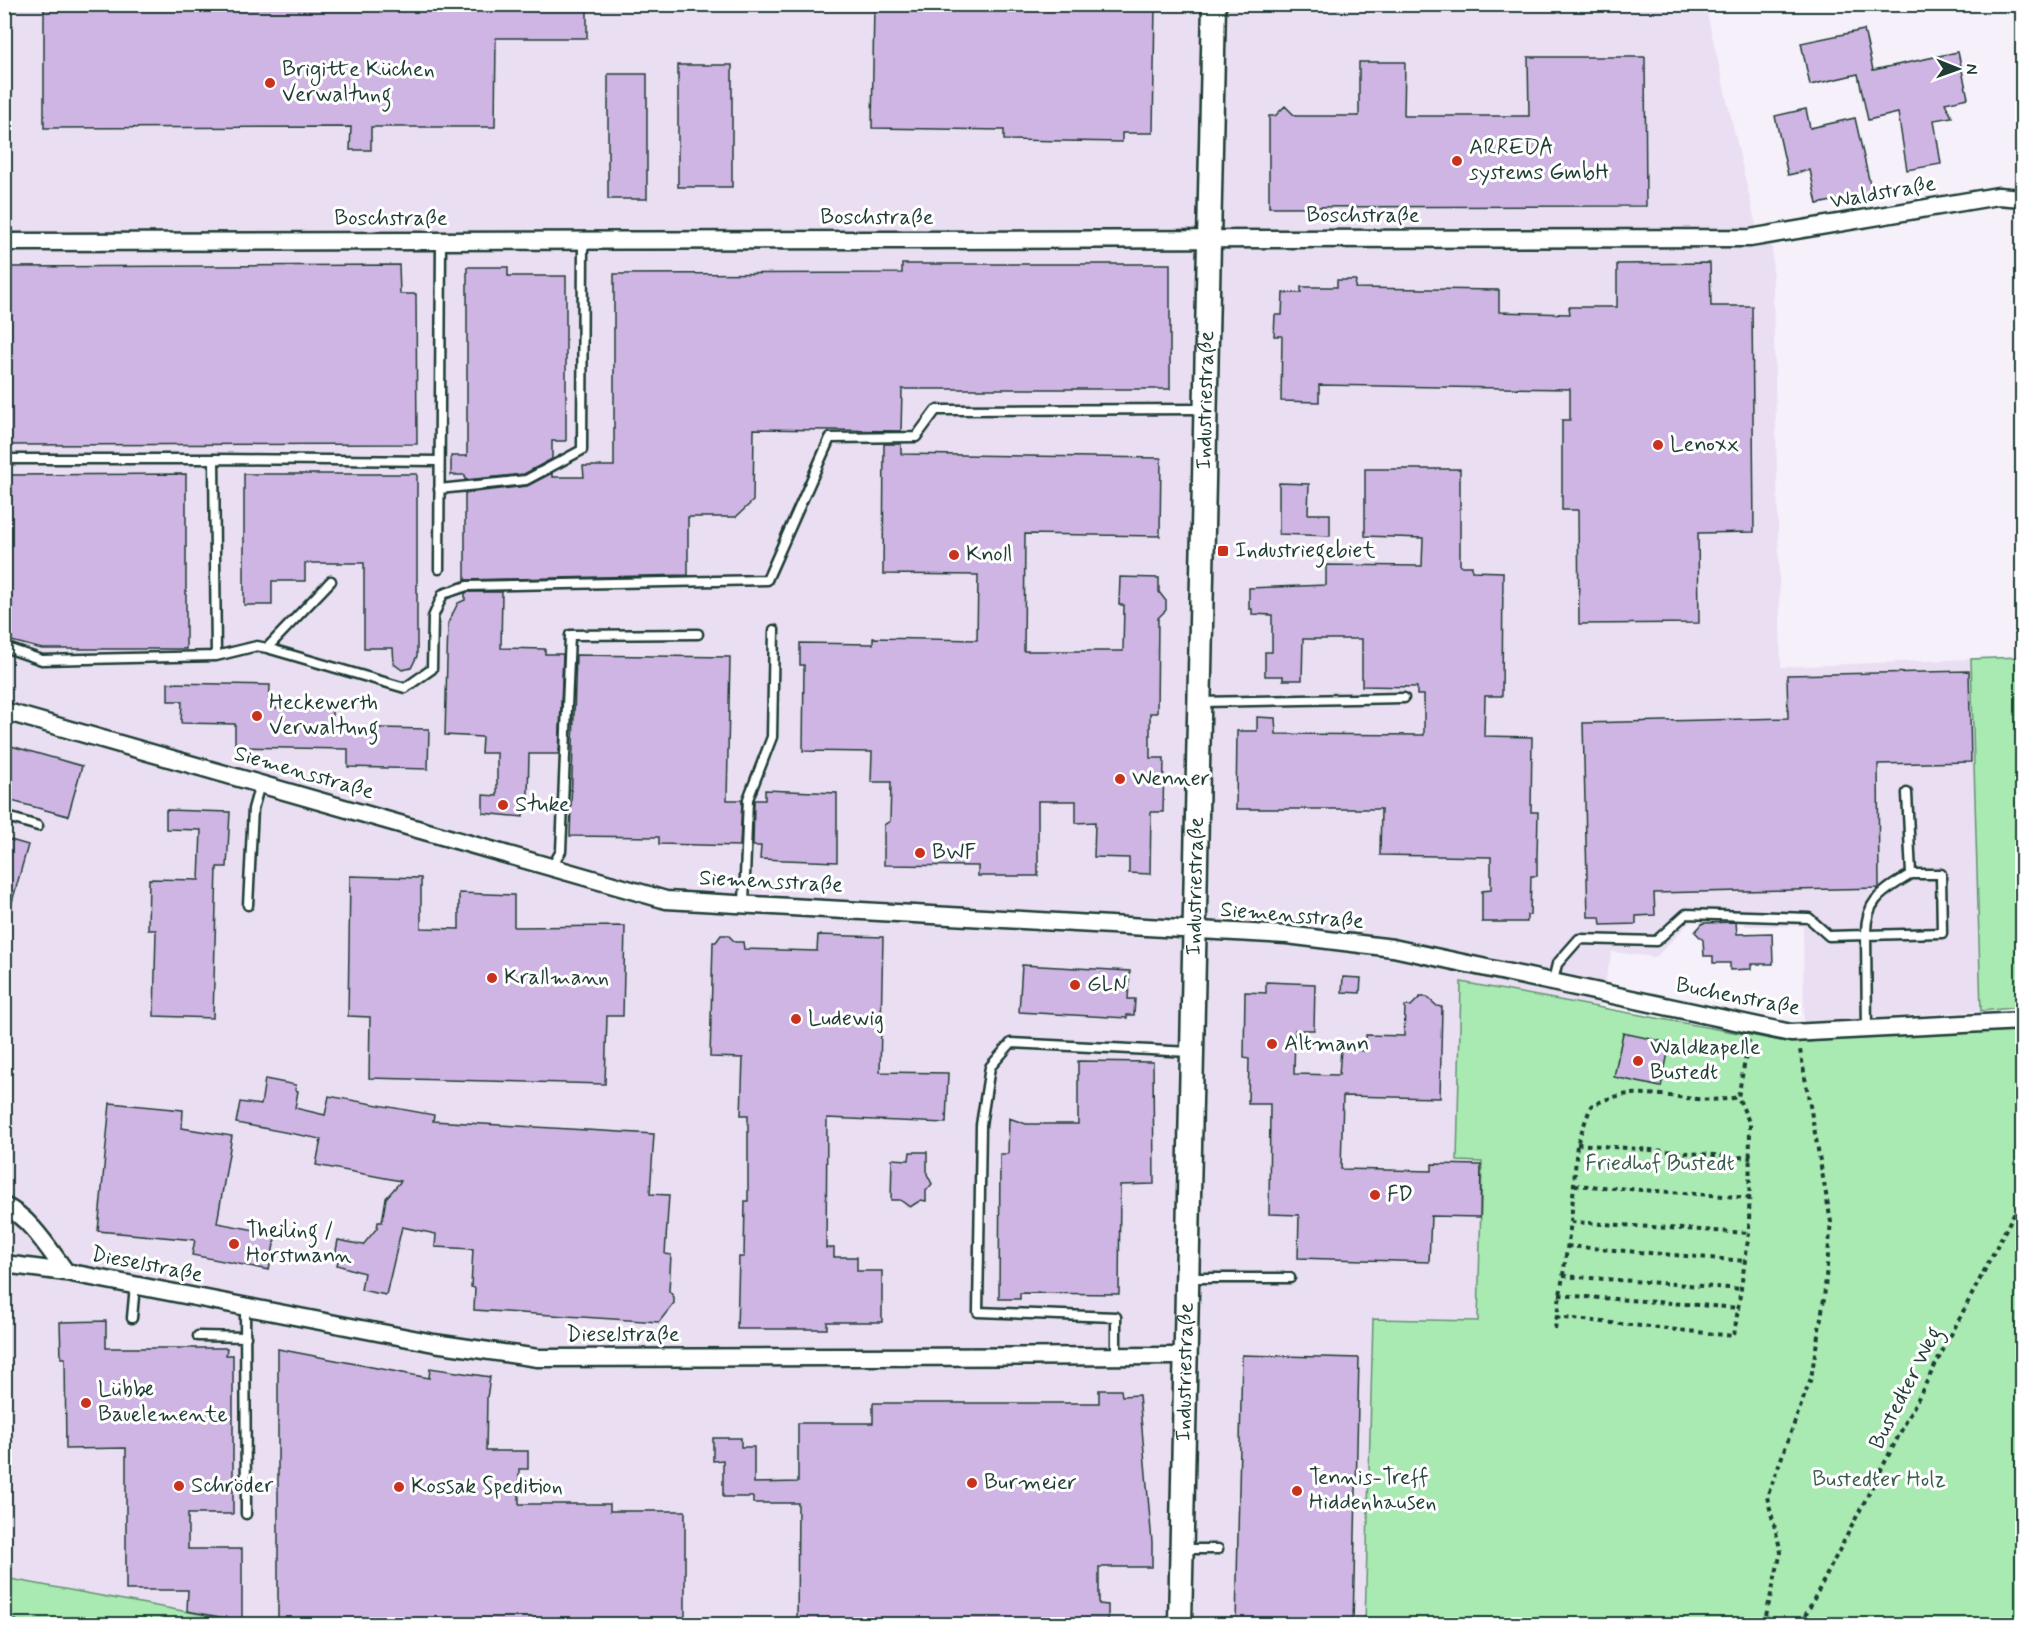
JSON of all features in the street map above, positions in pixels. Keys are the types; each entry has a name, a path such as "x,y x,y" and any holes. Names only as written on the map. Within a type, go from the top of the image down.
{"street":[{"name":"Industriestraße","path":"1180,1624 1214,4"},
{"name":"Waldstraße","path":"1750,238 1998,196 2022,198"},
{"name":"Boschstraße","path":"4,242 1750,238"},
{"name":"Siemensstraße","path":"4,711 666,900 1287,935 1393,948 1555,981"},
{"name":"Buchenstraße","path":"1555,981 1797,1033 2022,1021"},
{"name":"Dieselstraße","path":"4,1206 12,1209 33,1230 66,1272"},
{"name":"Dieselstraße","path":"4,1264 66,1272 434,1343 538,1358 1187,1356"}],"lane":[{"path":"439,569 441,241"},
{"path":"439,489 526,480 582,450 583,241"},
{"path":"4,647 42,660 216,656 257,646 405,688 432,669 433,617 443,594 467,585 767,580 830,438 916,437 936,410 1206,409"},
{"path":"4,459 439,461"},
{"path":"214,459 216,656"},
{"path":"267,648 331,581"},
{"path":"744,903 748,799 772,737 774,630"},
{"path":"552,867 561,851 570,635 698,634"},
{"path":"1199,702 1404,698"},
{"path":"248,905 253,809 260,784"},
{"path":"1906,793 1911,874"},
{"path":"4,816 38,826"},
{"path":"1555,981 1557,964 1579,939 1656,941 1686,914 1809,918 1829,936 1866,935 1942,933 1941,874 1911,874 1878,895 1866,919 1866,935 1867,1031"},
{"path":"1116,1357 1116,1317 978,1312 981,1125 990,1067 1011,1043 1192,1052"},
{"path":"1188,1278 1290,1278"},
{"path":"132,1318 135,1285"},
{"path":"245,1306 246,1514"},
{"path":"198,1336 246,1336"},
{"path":"1182,1549 1218,1549"}],"path":[{"path":"1556,1317 1734,1336 1743,1289 1751,1198 1750,1124 1738,1097 1752,1025"},
{"path":"1764,1624 1781,1552 1767,1497 1811,1378 1824,1299 1831,1221 1797,1033"},
{"path":"1555,1329 1571,1221 1577,1144 1591,1106 1609,1098 1631,1094 1720,1101 1738,1097"},
{"path":"1577,1144 1751,1158"},
{"path":"1575,1185 1751,1198"},
{"name":"Bustedter Weg","path":"1801,1624 2022,1198"},
{"path":"1571,1221 1749,1233"},
{"path":"1567,1246 1746,1261"},
{"path":"1563,1276 1743,1289"},
{"path":"1559,1294 1740,1308"},
{"path":"4,1620 33,1624"}],"shaded area":[{"path":"4,5 1705,5 1760,243 1772,240 1781,667 1971,659 1981,1011 1804,1022 1803,926 1745,926 1745,921 1690,922 1656,957 1612,952 1599,1007 1462,982 1457,1161 1482,1162 1478,1321 1373,1320 1365,1624 253,1624 5,1578"}],"green space":[{"path":"2018,657 2022,704 2022,1007 1981,1011 1971,659"},
{"path":"1461,982 1792,1043 2022,1026 2022,1624 1365,1624 1373,1319 1478,1321 1482,1162 1457,1161"},
{"path":"5,1578 253,1624 5,1624"}],"building":[{"name":"Brigitte Küchen Verwaltung","path":"44,4 587,4 587,38 496,38 495,127 371,127 371,150 350,150 351,127 44,128"},
{"path":"874,4 1155,4 1153,133 1122,133 1122,142 1004,140 1004,130 872,128"},
{"path":"1864,30 1873,70 1958,52 1968,98 1945,103 1952,117 1934,120 1941,164 1907,170 1898,113 1868,120 1858,74 1810,85 1801,43"},
{"name":"ARREDA systems GmbH","path":"1528,57 1645,57 1646,206 1269,207 1269,116 1275,116 1285,106 1295,116 1359,116 1359,62 1405,62 1404,116 1529,116"},
{"path":"678,65 732,65 732,187 678,187"},
{"path":"608,74 647,74 647,199 608,199"},
{"path":"1806,109 1810,128 1855,118 1872,193 1817,204 1810,170 1788,175 1775,116"},
{"name":"Lenoxx","path":"1710,263 1711,306 1752,306 1754,532 1698,533 1699,623 1579,624 1578,510 1562,510 1562,420 1570,420 1570,389 1319,385 1319,402 1281,401 1282,336 1274,336 1275,315 1282,315 1283,293 1301,293 1301,287 1337,287 1337,280 1356,280 1355,288 1499,290 1499,312 1570,314 1569,307 1617,307 1617,264"},
{"path":"902,264 1170,264 1170,389 902,389 901,431 754,429 753,501 736,517 688,517 688,575 465,580 465,493 527,486 552,473 552,477 584,477 583,466 614,466 614,274 902,273"},
{"path":"399,265 400,294 416,294 417,444 4,445 4,267"},
{"path":"467,267 508,267 508,276 566,276 566,441 552,441 552,459 524,474 465,480 465,475 451,475 451,456 467,456"},
{"path":"884,444 901,444 901,454 1161,458 1160,536 1025,534 1024,651 1123,651 1124,605 1119,605 1120,577 1159,578 1159,592 1166,601 1166,610 1158,618 1157,713 1150,713 1150,758 1164,758 1163,812 1151,812 1150,874 1129,873 1129,858 1094,857 1095,822 1076,823 1076,801 1038,801 1038,876 978,876 978,866 884,865 884,825 890,821 891,782 871,782 872,752 803,751 804,665 800,665 800,643 873,644 873,638 977,640 978,575 883,574"},
{"path":"1365,469 1460,469 1460,566 1472,566 1472,571 1503,572 1502,696 1485,696 1484,736 1532,737 1531,812 1538,812 1537,876 1531,876 1530,915 1527,915 1527,922 1482,922 1482,891 1491,890 1491,857 1380,855 1381,809 1236,809 1237,731 1257,731 1257,717 1275,718 1276,734 1424,735 1424,695 1417,695 1417,687 1362,686 1362,639 1303,639 1302,680 1283,680 1283,676 1265,676 1265,652 1272,652 1272,615 1252,614 1252,609 1249,609 1249,588 1326,585 1326,565 1422,566 1423,538 1365,536"},
{"path":"186,474 186,649 42,649 4,639 4,475"},
{"path":"244,474 417,474 417,656 411,668 402,670 394,664 393,648 364,648 364,563 305,563 305,581 272,581 272,605 244,605"},
{"path":"1279,483 1309,484 1308,514 1330,514 1330,536 1279,534"},
{"path":"502,592 501,648 545,649 545,654 563,654 559,754 529,754 528,795 524,795 523,817 483,813 483,795 497,796 497,753 481,753 482,737 445,735 448,623 458,603 465,600 465,593"},
{"path":"576,655 730,657 727,800 742,800 740,846 659,844 659,837 570,836"},
{"path":"1969,671 1971,762 1878,764 1879,888 1654,893 1655,915 1636,916 1636,924 1601,925 1600,917 1588,917 1583,723 1788,718 1787,675"},
{"name":"Heckewerth Verwaltung","path":"168,683 270,685 269,708 332,709 332,727 429,729 428,769 348,767 348,749 235,747 235,724 181,723 182,701 168,701"},
{"path":"4,744 82,766 68,816 4,799"},
{"path":"765,790 837,793 837,862 760,859 761,846 753,846 754,800 765,800"},
{"path":"166,810 230,812 227,867 217,867 213,1018 154,1016 156,930 148,930 149,879 199,880 201,830 166,829"},
{"path":"4,838 28,845 9,913 4,912"},
{"name":"Krallmann","path":"350,876 421,878 421,928 459,929 459,893 514,895 514,927 625,926 623,1016 607,1016 605,1084 369,1078 370,1017 348,1016"},
{"path":"1736,922 1737,934 1772,933 1773,964 1751,964 1751,969 1730,970 1730,963 1713,963 1713,956 1704,956 1703,940 1695,932 1703,923"},
{"path":"721,935 728,935 735,942 743,942 744,949 817,951 818,935 883,937 880,1072 948,1073 946,1123 827,1118 826,1248 834,1248 834,1257 857,1257 857,1271 882,1271 882,1322 827,1322 827,1329 737,1329 739,1257 744,1257 745,1201 748,1201 748,1115 741,1115 743,1058 710,1057 713,942 716,942"},
{"name":"GLN","path":"1022,965 1130,971 1128,999 1135,999 1134,1015 1127,1015 1127,1018 1019,1012"},
{"path":"1343,977 1361,978 1360,993 1342,992"},
{"path":"1266,982 1315,984 1314,1030 1295,1030 1294,1074 1339,1075 1341,1049 1366,1051 1366,1035 1404,1036 1405,1006 1411,1006 1420,997 1427,997 1437,1006 1442,1007 1440,1098 1343,1096 1341,1169 1432,1171 1432,1164 1481,1165 1480,1217 1431,1216 1429,1262 1298,1258 1299,1215 1269,1214 1270,1104 1248,1104 1249,1059 1244,1058 1245,992 1266,993"},
{"name":"Waldkapelle Bustedt","path":"1623,1033 1670,1043 1661,1087 1614,1077"},
{"path":"1078,1061 1153,1062 1154,1184 1120,1185 1119,1294 1020,1293 1020,1299 999,1299 1000,1154 1008,1154 1009,1118 1026,1124 1078,1124"},
{"path":"265,1079 296,1085 295,1090 298,1091 295,1108 325,1115 329,1096 434,1115 433,1121 654,1134 650,1194 669,1195 665,1254 671,1255 669,1291 674,1297 674,1303 659,1322 474,1310 475,1288 471,1287 473,1249 435,1247 436,1234 402,1227 386,1295 361,1290 364,1273 337,1265 339,1257 335,1256 338,1240 363,1245 377,1228 378,1222 382,1222 386,1198 401,1181 316,1165 321,1139 236,1123 240,1102 261,1105"},
{"path":"110,1103 183,1110 182,1128 232,1136 217,1223 276,1234 269,1270 192,1255 195,1240 98,1231"},
{"path":"910,1152 927,1152 927,1174 932,1184 926,1191 926,1201 921,1200 910,1207 900,1200 891,1200 892,1159 909,1160"},
{"name":"Schröder","path":"106,1321 106,1348 227,1348 226,1355 233,1355 233,1514 188,1514 188,1549 242,1549 242,1621 187,1611 188,1590 126,1590 126,1448 66,1449 65,1358 61,1358 60,1322"},
{"name":"Kossak Spedition","path":"278,1349 429,1378 430,1368 490,1377 487,1398 486,1451 528,1451 528,1469 519,1469 519,1504 610,1504 610,1511 685,1511 685,1624 278,1624"},
{"name":"Tennis-Treff Hiddenhausen","path":"1242,1355 1359,1358 1353,1624 1236,1624"},
{"name":"Burmeier","path":"1099,1390 1121,1390 1122,1396 1139,1395 1152,1542 1152,1567 1099,1567 1099,1604 1108,1605 1108,1624 797,1624 798,1503 753,1503 753,1497 723,1497 723,1460 713,1461 713,1438 741,1438 741,1447 754,1447 754,1483 798,1482 798,1423 873,1423 873,1403 1099,1403"}],"place":[{"name":"Brigitte Küchen Verwaltung","path":"270,83"},
{"name":"ARREDA systems GmbH","path":"1457,161"},
{"name":"Lenoxx","path":"1658,445"},
{"name":"Industriegebiet","path":"1223,551"},
{"name":"Knoll","path":"954,555"},
{"name":"Heckewerth Verwaltung","path":"257,716"},
{"name":"Wenner","path":"1120,779"},
{"name":"Stuke","path":"503,805"},
{"name":"BWF","path":"920,853"},
{"name":"Krallmann","path":"492,978"},
{"name":"GLN","path":"1075,985"},
{"name":"Ludewig","path":"796,1019"},
{"name":"Altmann","path":"1272,1044"},
{"name":"Waldkapelle Bustedt","path":"1638,1061"},
{"name":"FD","path":"1375,1195"},
{"name":"Theiling / Horstmann","path":"234,1244"},
{"name":"Lübbe Bauelemente","path":"86,1403"},
{"name":"Burmeier","path":"972,1483"},
{"name":"Schröder","path":"179,1486"},
{"name":"Kossak Spedition","path":"399,1487"},
{"name":"Tennis-Treff Hiddenhausen","path":"1297,1491"}],"park label":[{"name":"Friedhof Bustedt","path":"1660,1164"},
{"name":"Bustedter Holz","path":"1879,1480"}]}
